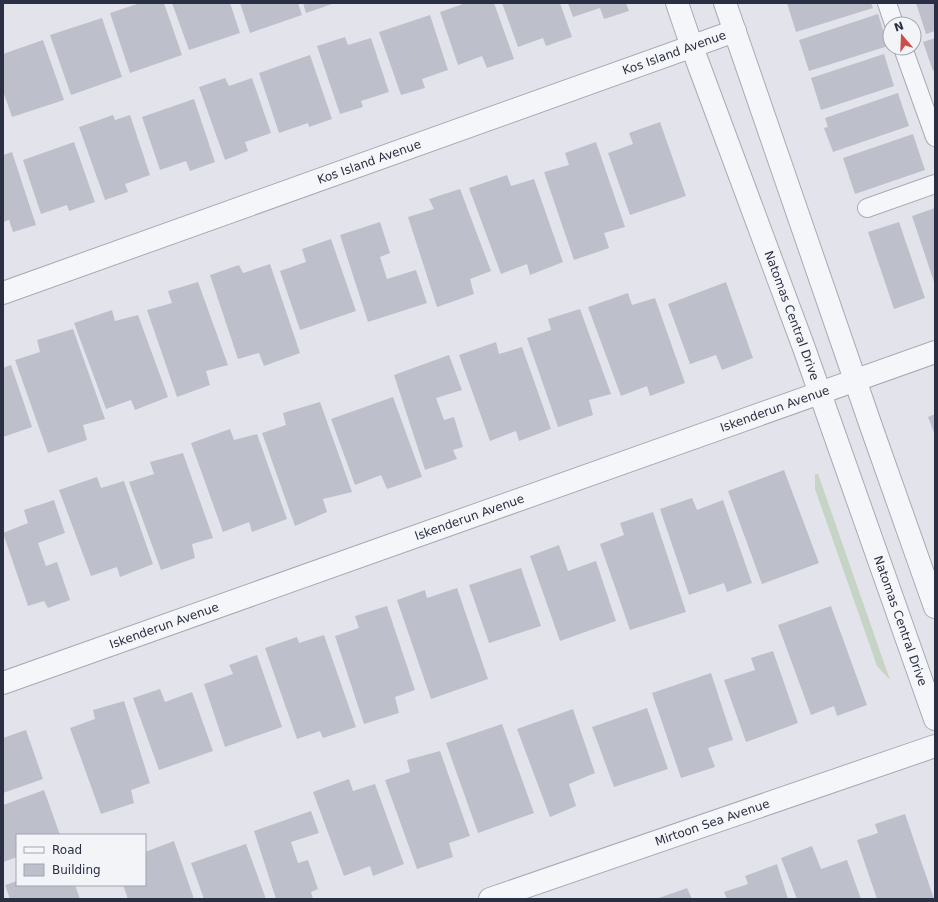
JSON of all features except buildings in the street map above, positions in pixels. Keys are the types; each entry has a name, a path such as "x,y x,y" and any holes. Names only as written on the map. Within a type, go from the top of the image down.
{"street":[{"name":"Natomas Central Drive","path":"677,3 804,348 935,719"},
{"path":"725,3 935,607"},
{"name":"Kos Island Avenue","path":"3,293 735,32"},
{"name":"Iskenderun Avenue","path":"3,683 935,352"},
{"name":"Mirtoon Sea Avenue","path":"490,899 935,746"}],"lane":[{"path":"887,3 891,16"},
{"path":"906,56 935,137"},
{"path":"867,208 935,184"}],"green space":[{"path":"815,474 818,474 890,680 877,666 815,489"}]}
